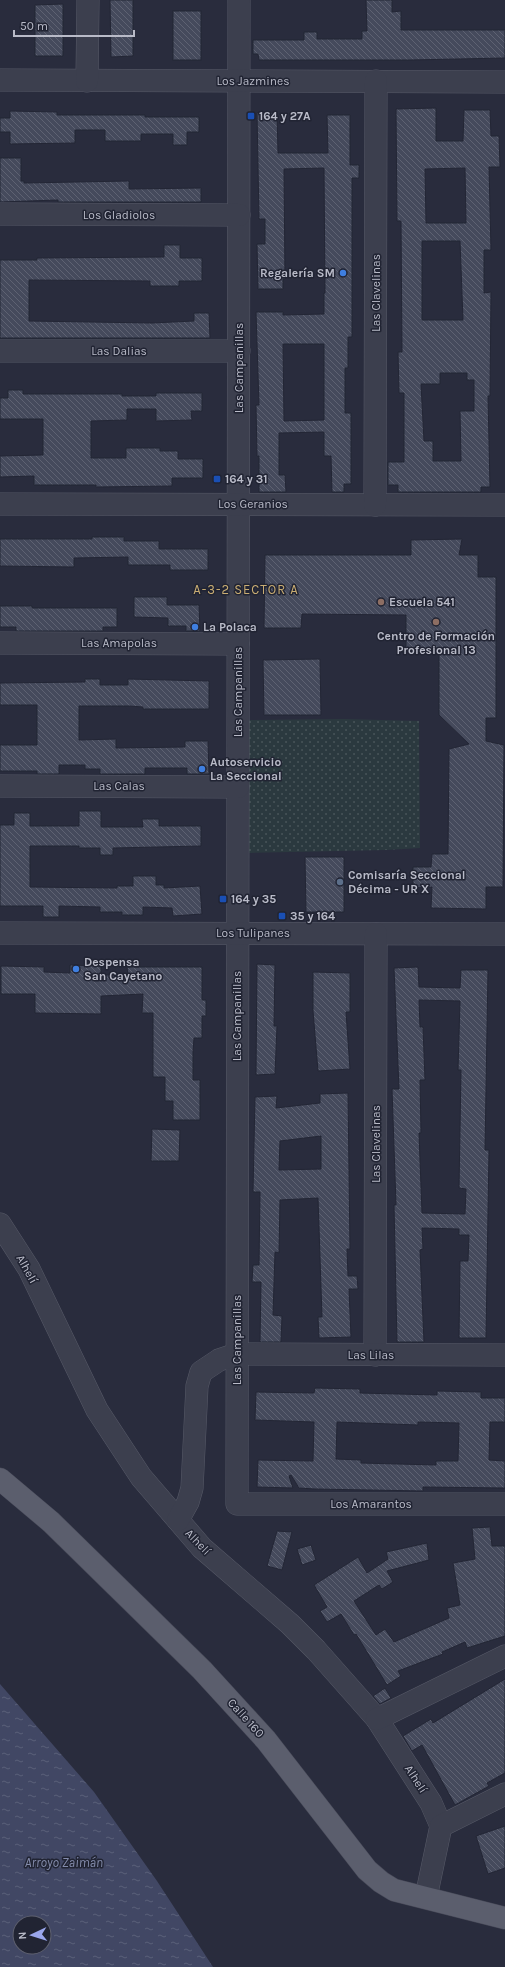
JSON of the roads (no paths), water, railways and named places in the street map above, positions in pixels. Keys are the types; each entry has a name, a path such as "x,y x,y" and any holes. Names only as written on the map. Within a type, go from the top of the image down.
{"main road":[{"name":"Calle 160","path":"0,1479 51,1522 202,1670 266,1740 367,1870 381,1882 394,1890 505,1918"}],"street":[{"path":"87,81 88,0"},
{"name":"Las Campanillas","path":"237,1504 239,0"},
{"name":"Los Jazmines","path":"0,80 505,82"},
{"name":"Las Clavelinas","path":"375,505 376,81"},
{"name":"Los Gladiolos","path":"0,214 239,215"},
{"name":"Las Dalias","path":"0,351 239,351"},
{"name":"Los Geranios","path":"0,504 505,505"},
{"name":"Las Amapolas","path":"0,643 238,644"},
{"name":"Las Calas","path":"0,786 238,787"},
{"name":"Los Tulipanes","path":"0,933 505,934"},
{"name":"Las Clavelinas","path":"375,1355 376,934"},
{"name":"Alhelí","path":"0,1224 29,1269 97,1410 141,1477 202,1548 290,1624 316,1650 377,1719 431,1803 441,1826"},
{"name":"Las Lilas","path":"178,1520 188,1502 192,1488 197,1386 201,1372 219,1360 237,1354 505,1355"},
{"name":"Los Amarantos","path":"237,1504 505,1504"},
{"path":"377,1719 505,1656"},
{"path":"426,1898 441,1826 505,1794"}],"water":[{"name":"Arroyo Zaimán","path":"0,1684 94,1792 157,1881 213,1967 0,1967"}],"place":[{"name":"164 y 27A","path":"251,116"},
{"name":"Regalería SM","path":"343,273"},
{"name":"164 y 31","path":"217,479"},
{"name":"Escuela 541","path":"381,602"},
{"name":"Centro de Formación Profesional 13","path":"436,622"},
{"name":"La Polaca","path":"195,627"},
{"name":"Autoservicio La Seccional","path":"202,769"},
{"name":"Comisaría Seccional Décima - UR X","path":"340,882"},
{"name":"164 y 35","path":"223,899"},
{"name":"35 y 164","path":"282,916"},
{"name":"Despensa San Cayetano","path":"76,969"}],"district":[{"name":"A-3-2 SECTOR A","path":"246,589"}]}
